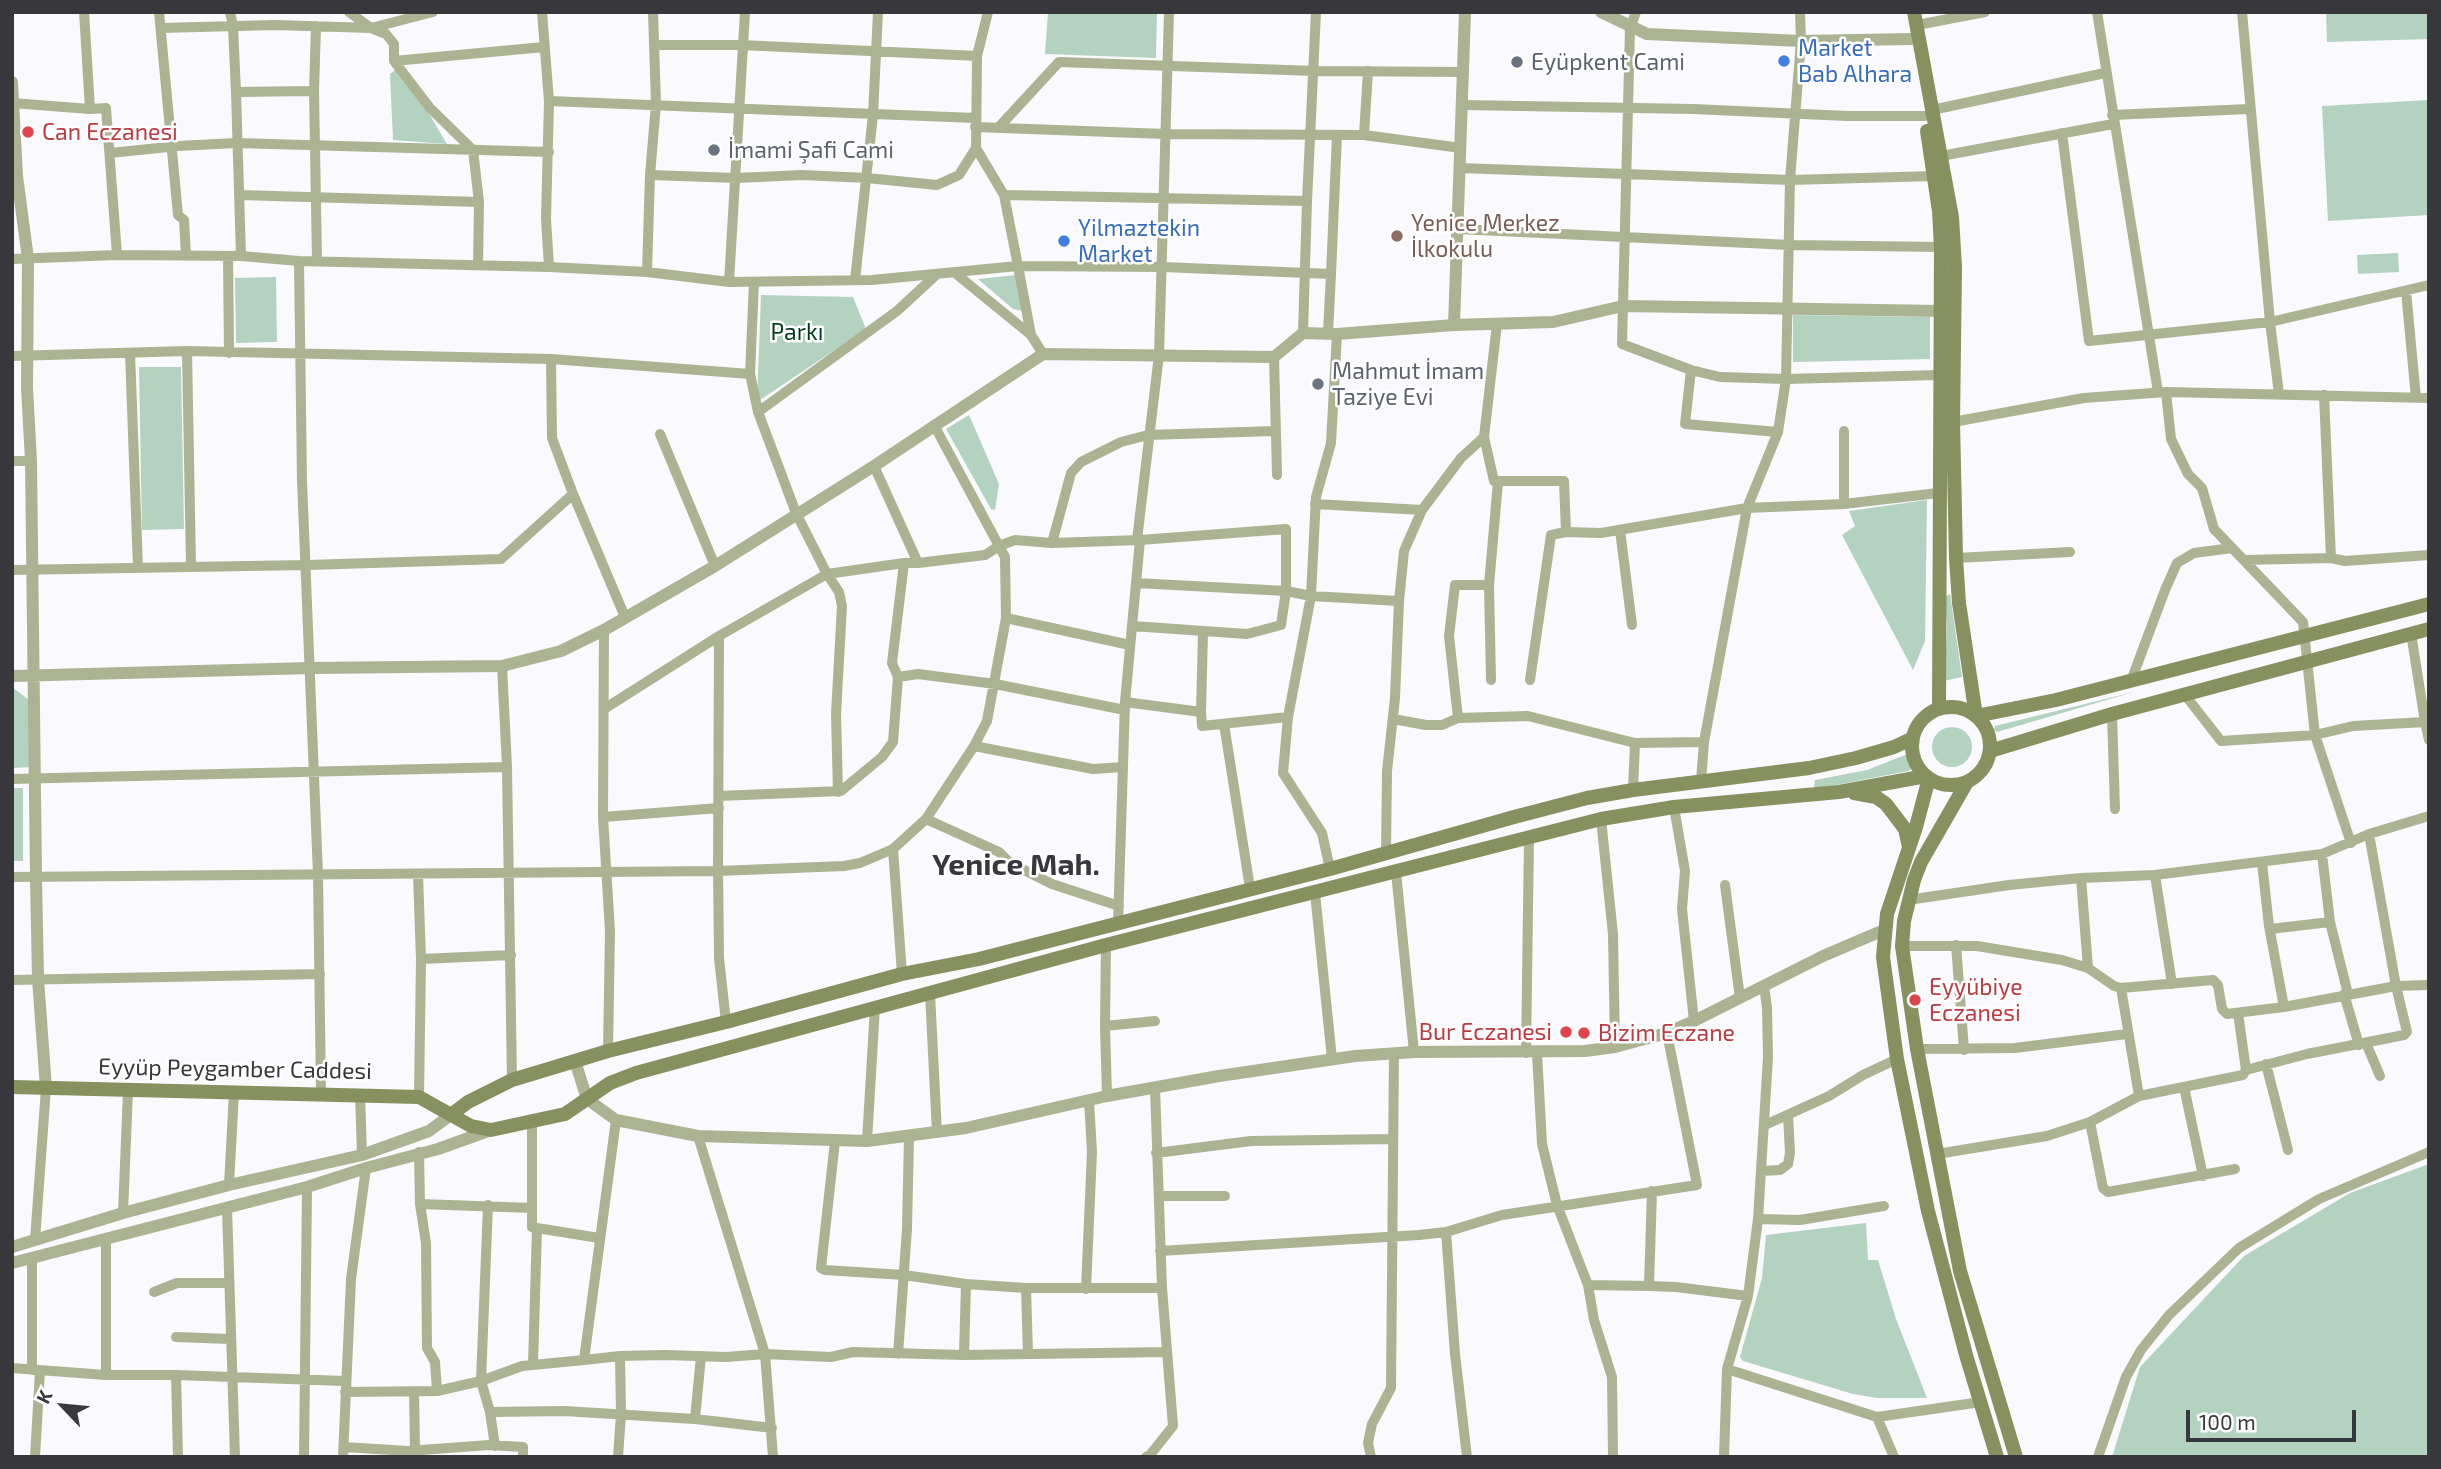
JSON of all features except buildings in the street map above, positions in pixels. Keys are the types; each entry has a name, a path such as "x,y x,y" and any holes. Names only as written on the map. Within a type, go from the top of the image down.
{"main road":[{"path":"1906,12 1914,26 1929,113 1941,247 1939,709"},
{"path":"1929,113 1941,156 1952,217 1955,267 1953,422 1959,603 1976,716 1989,735 1990,751 1985,766 1967,782 1921,862 1908,900 1902,946 1917,1049 1960,1271 2016,1457"},
{"path":"1967,782 1947,785 1928,777 1914,759 1913,738 1925,717 1939,709 1958,708 1976,716 2056,700 2429,604"},
{"path":"1990,751 2112,714 2429,629"},
{"path":"452,1114 467,1102 512,1080 608,1051 902,974 979,959 1330,869 1526,814 1633,790 1832,763 1894,747 1913,738"},
{"path":"491,1130 565,1114 610,1083 636,1073 1105,945 1601,819 1674,807 1839,792 1928,777"},
{"path":"1928,777 1884,930 1883,957 1897,1059 1928,1211 1997,1457"},
{"path":"1839,792 1863,793 1886,804 1905,829 1909,847"},
{"name":"Eyyüp Peygamber Caddesi","path":"12,1087 419,1097 471,1126 491,1130"}],"street":[{"path":"84,12 90,109"},
{"path":"159,12 178,215 184,220 186,256"},
{"path":"230,12 236,92 241,256"},
{"path":"349,12 371,28 386,34 394,44 394,61 430,108 473,150 479,202 478,265"},
{"path":"161,28 371,28 433,12"},
{"path":"542,12 549,101 546,219 549,267"},
{"path":"647,272 650,175 656,104 653,12"},
{"path":"729,282 745,12"},
{"path":"855,280 873,115 878,12"},
{"path":"988,12 977,56 976,148 1004,195 1031,335"},
{"path":"1118,923 1125,706 1148,435 1159,355 1169,12"},
{"path":"1303,333 1316,12"},
{"path":"1454,325 1465,12"},
{"path":"1601,12 1647,34 1801,41 1914,26 1985,12"},
{"path":"1636,12 1630,28 1622,344 1691,370 1720,377 1786,379 1939,375"},
{"path":"1701,781 1704,742 1748,508 1778,432 1786,379 1790,180 1801,41 1800,12"},
{"path":"2097,12 2112,119 2171,439 2188,474 2202,488 2214,529 2303,622 2315,734 2351,843"},
{"path":"2242,12 2249,109 2279,394"},
{"path":"316,26 314,91 317,261"},
{"path":"654,45 741,45 977,56"},
{"path":"394,61 544,47"},
{"path":"999,127 1059,62 1315,71 1464,72"},
{"path":"1364,135 1368,71"},
{"path":"1463,104 1847,116 1929,113 2105,73"},
{"path":"12,82 15,176 28,259 27,356 31,461 38,979 46,1088 35,1240"},
{"path":"236,92 314,91"},
{"path":"549,101 738,107 873,115 999,127 1165,134 1364,135 1461,148"},
{"path":"13,103 106,108 117,256"},
{"path":"1941,156 2062,133 2112,119 2249,109"},
{"path":"2062,133 2089,341 2270,322 2429,285"},
{"path":"1330,869 1322,833 1283,773 1288,717 1311,596 1315,504 1331,443 1331,274 1337,135"},
{"path":"110,153 236,144 549,152"},
{"path":"650,175 737,178 802,175 937,185 959,175 976,148"},
{"path":"1460,168 1790,180 1934,176"},
{"path":"239,195 479,202"},
{"path":"1004,195 1307,201"},
{"path":"1458,229 1790,245 1941,247"},
{"path":"228,256 229,354"},
{"path":"12,259 241,256 299,261 647,272 729,282 855,280 1018,266 1163,267 1331,274"},
{"path":"299,261 302,481 318,875 321,1094"},
{"path":"955,273 1031,335 1043,354"},
{"path":"758,412 897,311 936,275"},
{"path":"754,282 750,374 758,412 796,513 839,592 842,606 836,714 838,792"},
{"path":"2406,291 2416,398"},
{"path":"12,676 502,666 561,651 604,630 715,566 874,466 1043,354 1274,357 1303,333 1553,322 1623,306 1940,310"},
{"path":"1497,324 1484,437 1494,481 1564,481 1566,532"},
{"path":"187,351 191,566"},
{"path":"12,356 187,351 551,359 750,374"},
{"path":"130,353 138,568"},
{"path":"1274,357 1277,475"},
{"path":"551,359 552,438 625,617"},
{"path":"1691,370 1685,424 1778,432"},
{"path":"1953,422 2084,398 2162,392 2429,398"},
{"path":"2324,395 2332,558"},
{"path":"12,877 718,871 844,866 860,863 893,849 926,819 974,746 987,721 1006,618 1006,557 934,425"},
{"path":"1052,543 1069,480 1081,462 1121,442 1148,435 1275,431"},
{"path":"1844,431 1844,504"},
{"path":"660,434 715,566"},
{"path":"1386,852 1387,771 1404,551 1422,510 1461,458 1484,437"},
{"path":"12,461 31,461"},
{"path":"874,466 918,563"},
{"path":"1491,680 1489,585 1498,482"},
{"path":"1530,680 1551,535 1566,532 1601,533 1748,508 1844,504 1938,493"},
{"path":"12,570 501,559 573,494"},
{"path":"1315,504 1422,510"},
{"path":"604,709 719,636 827,574 985,555 1015,540 1052,543 1139,540 1286,529 1286,591 1281,625 1247,634 1132,626"},
{"path":"1620,530 1632,625"},
{"path":"2131,681 2177,564 2194,553 2232,548"},
{"path":"1956,558 2070,552"},
{"path":"2245,560 2332,558 2345,561 2429,555"},
{"path":"719,796 838,792 883,757 893,742 898,677 892,663 904,563"},
{"path":"1136,583 1286,591 1311,596 1399,601"},
{"path":"1458,718 1449,636 1455,585 1489,585"},
{"path":"1006,618 1130,645"},
{"path":"604,630 604,817 610,932 608,1051"},
{"path":"1203,632 1200,712 1202,726 1288,717"},
{"path":"2411,633 2429,740"},
{"path":"719,636 719,958 726,1022"},
{"path":"502,666 507,768 512,1080"},
{"path":"898,677 918,674 1125,706 1200,712"},
{"path":"2185,695 2221,741 2315,734 2353,726 2425,722"},
{"path":"2112,714 2115,809"},
{"path":"1393,719 1442,725 1458,718 1528,716 1634,743 1704,742"},
{"path":"1224,724 1250,888"},
{"path":"1633,790 1634,743"},
{"path":"974,746 1093,769 1123,767"},
{"path":"12,779 313,770 507,768"},
{"path":"1674,807 1685,871 1682,909 1694,1021"},
{"path":"604,817 719,808"},
{"path":"1908,900 2010,885 2155,875 2322,854 2370,834 2429,816"},
{"path":"926,819 999,852 1010,863 1052,884 1119,906"},
{"path":"1601,819 1612,934 1615,1047"},
{"path":"2246,1070 2307,1054 2404,1035 2407,1032 2396,986 2370,834"},
{"path":"1529,838 1531,1053 1542,1144 1557,1205 1588,1285 1594,1320 1612,1377 1613,1457"},
{"path":"893,849 902,974"},
{"path":"2322,854 2330,922 2346,994 2362,1044 2380,1076"},
{"path":"2262,863 2284,1007"},
{"path":"1396,872 1413,1052"},
{"path":"418,875 421,959 419,1097"},
{"path":"2155,875 2172,984"},
{"path":"2081,878 2088,968"},
{"path":"1725,885 1740,998"},
{"path":"1315,893 1332,1059"},
{"path":"2270,929 2330,922"},
{"path":"575,1061 587,1099 615,1121 698,1136 835,1141 909,1137 1107,1096 1332,1059 1413,1052 1531,1053 1591,1051 1615,1047 1667,1033 1823,956 1884,930"},
{"path":"1105,945 1107,1096"},
{"path":"1902,946 1956,945 2062,960 2088,968 2121,988 2213,980 2218,985 2222,1009 2227,1014 2284,1007 2396,986 2429,985"},
{"path":"1956,945 1964,1050"},
{"path":"421,959 511,955"},
{"path":"12,980 320,974"},
{"path":"1724,1457 1727,1370 1748,1296 1758,1219 1768,1057 1764,986"},
{"path":"2121,988 2139,1096"},
{"path":"930,993 937,1132"},
{"path":"867,1141 875,1007"},
{"path":"1937,1154 2047,1136 2090,1122 2139,1096 2243,1075 2246,1070 2238,1013"},
{"path":"1105,1026 1155,1021"},
{"path":"1160,1251 1391,1238 1446,1232 1502,1214 1698,1185 1667,1033"},
{"path":"1917,1049 2015,1048 2127,1034"},
{"path":"1371,1457 1367,1443 1372,1424 1391,1388 1394,1054"},
{"path":"1765,1125 1829,1096 1863,1075 1897,1059"},
{"path":"2266,1064 2288,1150"},
{"path":"2184,1087 2203,1176"},
{"path":"1146,1457 1173,1426 1161,1288 1155,1088"},
{"path":"123,1213 128,1091"},
{"path":"229,1185 234,1092"},
{"path":"360,1094 364,1161 351,1279 343,1452 411,1453 492,1446 523,1447 523,1457"},
{"path":"1086,1289 1092,1152 1088,1101"},
{"path":"12,1263 307,1187 429,1131 452,1114"},
{"path":"1762,1171 1780,1170 1788,1164 1788,1115"},
{"path":"531,1121 532,1227 599,1238"},
{"path":"584,1360 615,1121"},
{"path":"2090,1122 2103,1188 2108,1192 2235,1169"},
{"path":"12,1247 123,1213 229,1185 438,1149 491,1130"},
{"path":"698,1136 765,1354 773,1457"},
{"path":"898,1354 909,1137"},
{"path":"1156,1153 1251,1141 1393,1139"},
{"path":"835,1141 821,1268 825,1270 1026,1288 1161,1288"},
{"path":"419,1152 419,1204 426,1243 427,1348 435,1362 437,1391"},
{"path":"2098,1457 2126,1377 2141,1350 2169,1315 2239,1248 2319,1199 2429,1152"},
{"path":"304,1457 307,1187"},
{"path":"1649,1286 1652,1191"},
{"path":"1158,1196 1225,1196"},
{"path":"419,1204 532,1208"},
{"path":"487,1457 492,1446 490,1412 481,1381 488,1205"},
{"path":"1758,1219 1800,1220 1884,1206"},
{"path":"227,1208 235,1457"},
{"path":"533,1365 537,1228"},
{"path":"1446,1232 1455,1354 1467,1457"},
{"path":"106,1238 106,1374"},
{"path":"32,1258 36,1370 35,1457"},
{"path":"154,1292 177,1283 229,1283"},
{"path":"964,1355 967,1284"},
{"path":"1588,1285 1676,1287 1748,1296"},
{"path":"1026,1288 1028,1354"},
{"path":"176,1337 230,1339"},
{"path":"12,1368 106,1374 306,1380 414,1392 437,1391 481,1381 522,1366 620,1356 726,1357 765,1354 831,1357 853,1352 964,1355 1167,1352"},
{"path":"618,1457 621,1414 620,1356"},
{"path":"695,1419 701,1356"},
{"path":"1727,1370 1877,1417 1980,1402"},
{"path":"176,1374 178,1457"},
{"path":"411,1453 414,1392"},
{"path":"490,1412 564,1411 621,1414 772,1427"},
{"path":"1877,1417 1894,1457"}],"green space":[{"path":"1048,12 1157,12 1156,58 1045,54"},
{"path":"2326,12 2429,12 2429,39 2327,42"},
{"path":"395,70 415,90 447,144 393,140 390,74"},
{"path":"2429,100 2429,215 2328,221 2322,106"},
{"path":"2398,253 2399,272 2358,274 2357,255"},
{"path":"1016,275 1023,311 1013,309 978,279"},
{"path":"276,277 277,342 236,343 235,278"},
{"name":"Parkı","path":"761,295 853,297 866,329 757,402"},
{"path":"1793,315 1930,317 1930,359 1793,362"},
{"path":"139,367 181,367 184,529 142,530"},
{"path":"969,415 999,484 995,510 991,509 946,429"},
{"path":"1927,500 1925,641 1913,670 1842,535 1855,526 1849,511"},
{"path":"1950,594 1962,677 1944,681 1947,627 1945,597"},
{"path":"12,687 29,700 31,767 12,768"},
{"path":"2134,692 1997,732 1994,730 1995,726"},
{"path":"1952,727 1966,733 1972,747 1966,761 1952,767 1938,761 1932,747 1938,733"},
{"path":"1908,755 1911,769 1908,771 1816,789 1814,786 1815,780 1867,770"},
{"path":"12,788 23,788 23,861 12,861"},
{"path":"2429,1164 2429,1457 2112,1457 2140,1367 2244,1256 2350,1193"},
{"path":"1866,1223 1868,1260 1878,1260 1896,1319 1927,1398 1877,1398 1853,1394 1743,1361 1740,1357 1762,1278 1766,1235"}],"place":[{"name":"Market Bab Alhara","path":"1784,61"},
{"name":"Eyüpkent Cami","path":"1517,62"},
{"name":"Can Eczanesi","path":"28,132"},
{"name":"İmami Şafi Cami","path":"714,150"},
{"name":"Yenice Merkez İlkokulu","path":"1397,236"},
{"name":"Yilmaztekin Market","path":"1064,241"},
{"name":"Mahmut İmam Taziye Evi","path":"1318,384"},
{"name":"Eyyübiye Eczanesi","path":"1915,1000"},
{"name":"Bur Eczanesi","path":"1566,1032"},
{"name":"Bizim Eczane","path":"1584,1033"}],"district":[{"name":"Yenice Mah.","path":"1016,865"}]}
